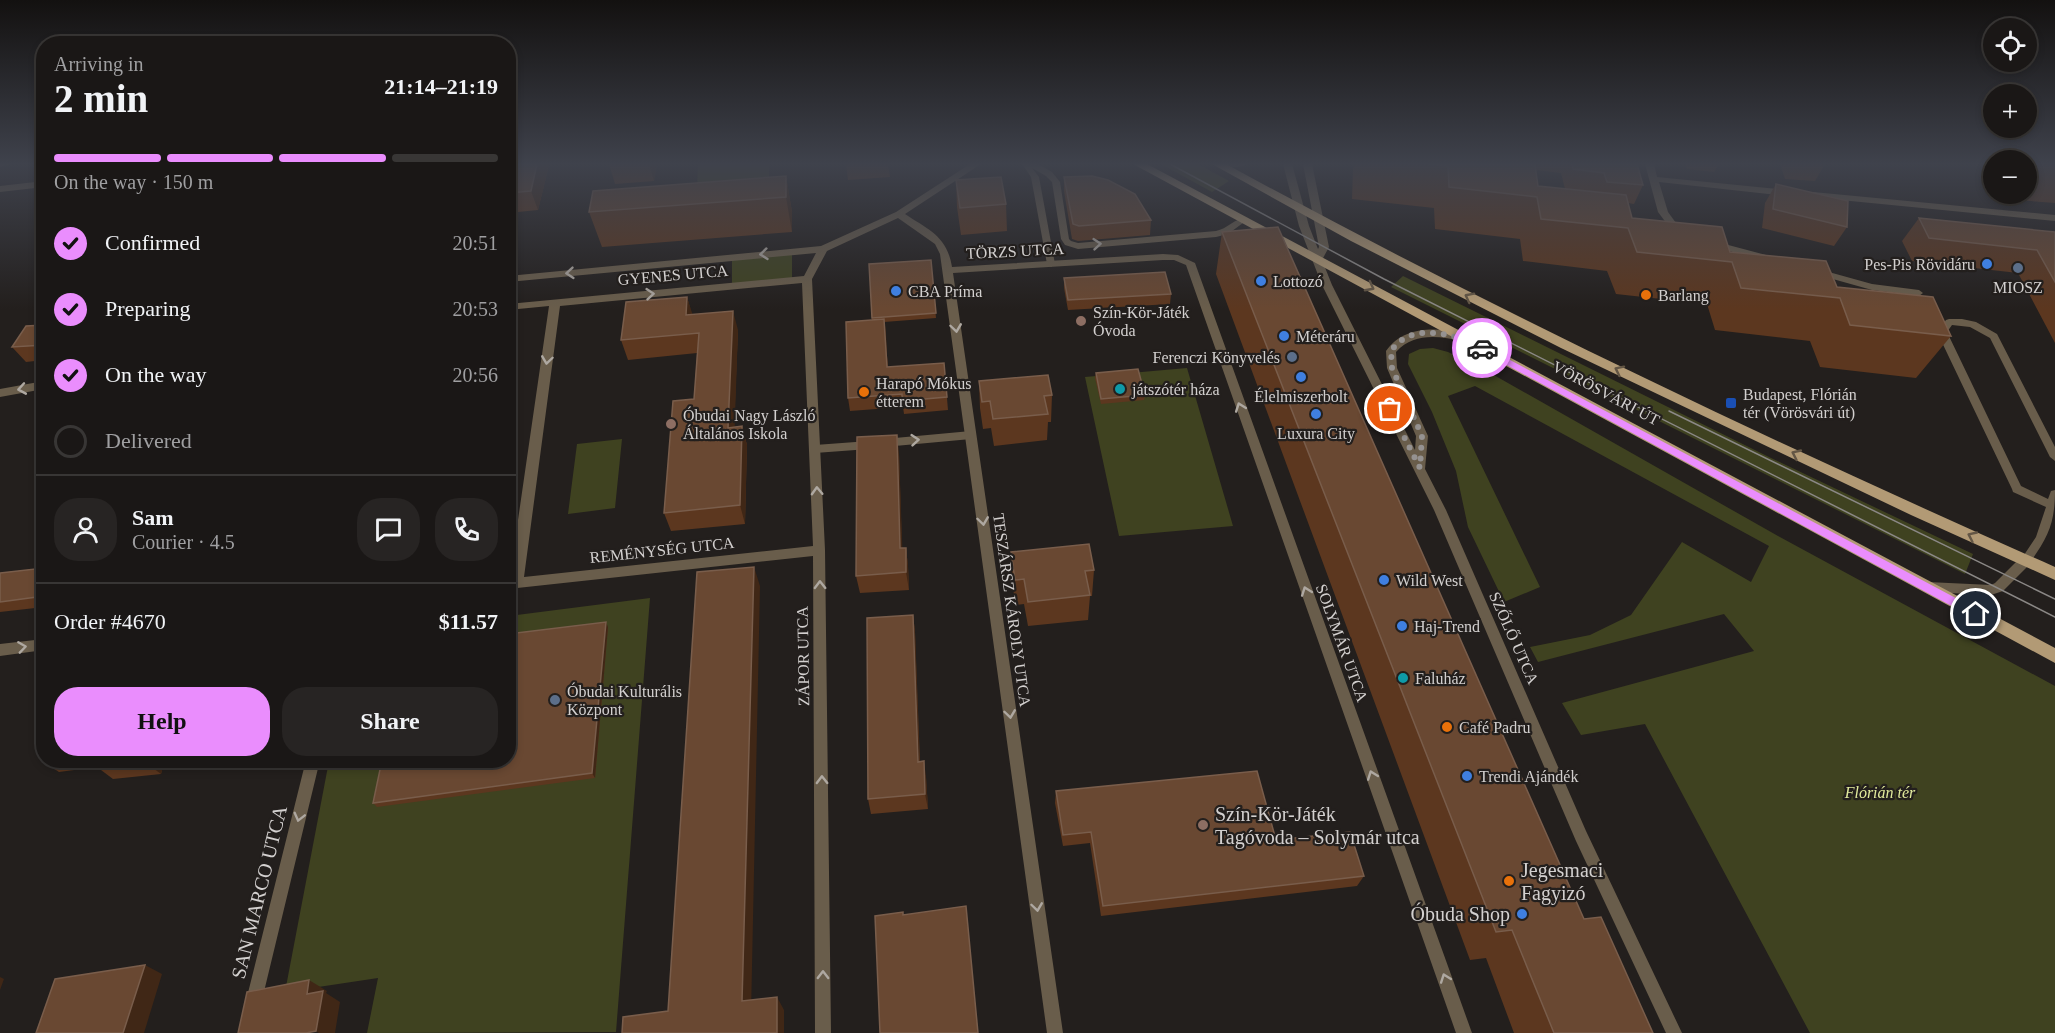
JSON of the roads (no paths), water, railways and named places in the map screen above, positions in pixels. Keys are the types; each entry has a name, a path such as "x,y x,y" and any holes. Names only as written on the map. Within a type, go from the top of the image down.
{"main road":[{"name":"VÖRÖSVÁRI ÚT","path":"1228,212 2055,656"},
{"name":"VÖRÖSVÁRI ÚT","path":"1304,212 1582,352 2055,574"}],"street":[{"name":"GYENES UTCA","path":"516,278 823,249 902,212"},
{"name":"SZŐLŐ UTCA","path":"1301,212 1331,293 1420,468 1581,836 1674,1033"},
{"path":"1317,212 1324,247 1318,259"},
{"path":"1664,212 1679,235"},
{"path":"1994,212 2055,218"},
{"name":"TESZÁRSZ KÁROLY UTCA","path":"899,214 939,242 945,254 1055,1033"},
{"path":"1658,229 1679,235"},
{"path":"807,279 823,249"},
{"name":"TÖRZS UTCA","path":"948,270 1163,256 1175,257 1190,263"},
{"name":"SOLYMÁR UTCA","path":"1190,263 1464,1033"},
{"name":"GYENES UTCA","path":"516,306 807,279"},
{"name":"ZÁPOR UTCA","path":"807,279 819,550 823,1033"},
{"path":"516,563 555,302"},
{"path":"1420,468 1422,436 1392,368 1391,351 1403,339 1419,334 1432,333 1462,337"},
{"path":"0,393 36,386"},
{"name":"REMÉNYSÉG UTCA","path":"516,583 819,550"},
{"path":"1923,586 1991,590 2000,587 2025,561"},
{"path":"0,650 36,645"},
{"name":"SAN MARCO UTCA","path":"246,1033 311,768"}],"lane":[{"path":"1041,212 1051,264"},
{"path":"1061,212 1065,238 1068,243 1078,246 1216,234 1225,232 1243,220"},
{"path":"1679,235 1690,238"},
{"path":"1702,241 1770,259"},
{"path":"1804,268 1872,287 1919,293"},
{"path":"2025,561 2041,538 2053,500 2017,489 1942,332 1949,322 1962,321 1979,325 1995,336 2055,456"},
{"path":"815,449 971,435"}],"tram line":[{"path":"1260,212 1384,279 2055,617"},
{"path":"1669,411 2055,599"}],"place":[{"name":"Pes-Pis Rövidáru","path":"1987,264"},
{"name":"MIOSZ","path":"2018,268"},
{"name":"Lottozó","path":"1261,281"},
{"name":"CBA Príma","path":"896,291"},
{"name":"Barlang","path":"1646,295"},
{"name":"Szín-Kör-Játék Óvoda","path":"1081,321"},
{"name":"Méteráru","path":"1284,336"},
{"name":"Ferenczi Könyvelés","path":"1292,357"},
{"name":"Élelmiszerbolt","path":"1301,377"},
{"name":"játszótér háza","path":"1120,389"},
{"name":"Harapó Mókus étterem","path":"864,392"},
{"name":"Budapest, Flórián tér (Vörösvári út)","path":"1731,403"},
{"name":"Luxura City","path":"1316,414"},
{"name":"Óbudai Nagy László Általános Iskola","path":"671,424"},
{"name":"Wild West","path":"1384,580"},
{"name":"Haj-Trend","path":"1402,626"},
{"name":"Faluház","path":"1403,678"},
{"name":"Óbudai Kulturális Központ","path":"555,700"},
{"name":"Café Padru","path":"1447,727"},
{"name":"Trendi Ajándék","path":"1467,776"},
{"name":"Szín-Kör-Játék Tagóvoda – Solymár utca","path":"1203,825"},
{"name":"Jegesmaci Fagyizó","path":"1509,881"},
{"name":"Óbuda Shop","path":"1522,914"}],"park label":[{"name":"Flórián tér","path":"1880,792"}]}
